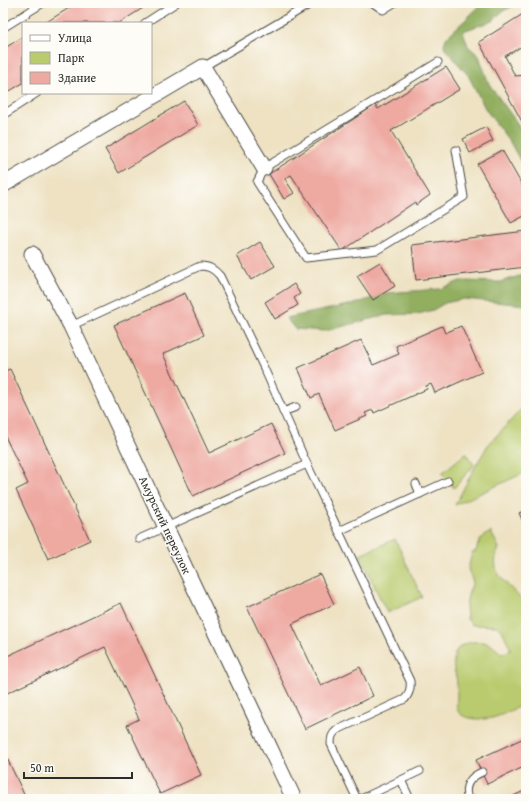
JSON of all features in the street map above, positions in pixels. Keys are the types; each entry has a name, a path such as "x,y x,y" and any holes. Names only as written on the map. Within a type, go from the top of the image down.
{"street":[{"path":"3,185 203,67 264,168"},
{"name":"Амурский переулок","path":"32,254 71,326 294,799"}],"lane":[{"path":"3,28 44,3"},
{"path":"147,22 176,3"},
{"path":"203,67 312,3"},
{"path":"373,3 383,10 394,3"},
{"path":"438,62 264,168 257,182 306,258 377,250 464,197 456,150"},
{"path":"3,115 34,94"},
{"path":"71,326 200,266 212,268 220,276 284,412 306,464 410,681 411,685 409,695 405,699 333,733 331,744 357,799"},
{"path":"284,412 296,407"},
{"path":"139,539 306,464"},
{"path":"339,531 448,481"},
{"path":"416,484 420,494"},
{"path":"361,799 420,771"},
{"path":"468,799 467,788 469,781 472,777 482,772"},
{"path":"401,780 410,799"}],"green space":[{"path":"483,3 518,3 503,11 492,21 463,31 468,46 479,56 489,84 515,120 526,140 526,171 510,142 486,110 468,75 448,52 444,45 446,38"},
{"path":"526,274 526,305 464,299 445,303 433,310 418,314 386,315 325,331 295,329 286,318 358,303 386,293 440,289 460,281 500,282"},
{"path":"526,404 526,472 455,505 488,445"},
{"path":"466,453 474,465 454,488 442,473"},
{"path":"491,532 499,548 496,558 498,574 521,599 526,607 526,703 496,717 488,719 474,719 460,714 457,708 457,682 454,666 457,650 464,644 483,642 493,646 502,654 511,650 502,630 497,626 472,625 467,619 466,605 473,582 468,569 472,553 476,551 479,542 483,537"},
{"path":"395,539 422,597 387,613 360,555"}],"building":[{"path":"77,3 151,3 121,22 47,22"},
{"path":"526,12 526,44 505,56 515,76 526,75 526,129 479,42"},
{"path":"22,38 22,84 3,95 3,49"},
{"path":"446,67 460,89 391,131 430,195 416,205 415,202 342,251 291,175 285,179 294,193 284,199 269,174 375,105 378,109"},
{"path":"184,101 198,125 119,173 105,149"},
{"path":"486,127 493,141 470,153 463,139"},
{"path":"502,150 526,192 526,215 511,223 477,164"},
{"path":"526,231 526,267 416,280 412,245"},
{"path":"260,242 275,266 251,280 237,256"},
{"path":"380,262 395,286 373,300 357,276"},
{"path":"294,284 300,294 294,298 298,305 275,319 265,302"},
{"path":"185,293 204,335 163,354 209,453 271,424 285,453 193,496 114,325"},
{"path":"442,326 445,333 461,326 482,372 435,393 431,384 426,386 427,389 374,413 373,410 365,413 367,416 335,430 319,394 311,398 298,368 361,340 373,365 399,354 396,346"},
{"path":"10,369 90,540 48,559 16,490 28,484 3,432 3,372"},
{"path":"526,510 526,528 519,513"},
{"path":"320,574 334,604 292,624 321,686 360,667 373,696 305,729 247,607"},
{"path":"121,603 201,775 160,794 127,725 139,719 105,647 3,695 3,658"},
{"path":"526,737 526,766 487,784 476,760"},
{"path":"3,750 16,777 26,799 3,799"},
{"path":"526,790 526,799 507,799"}]}
